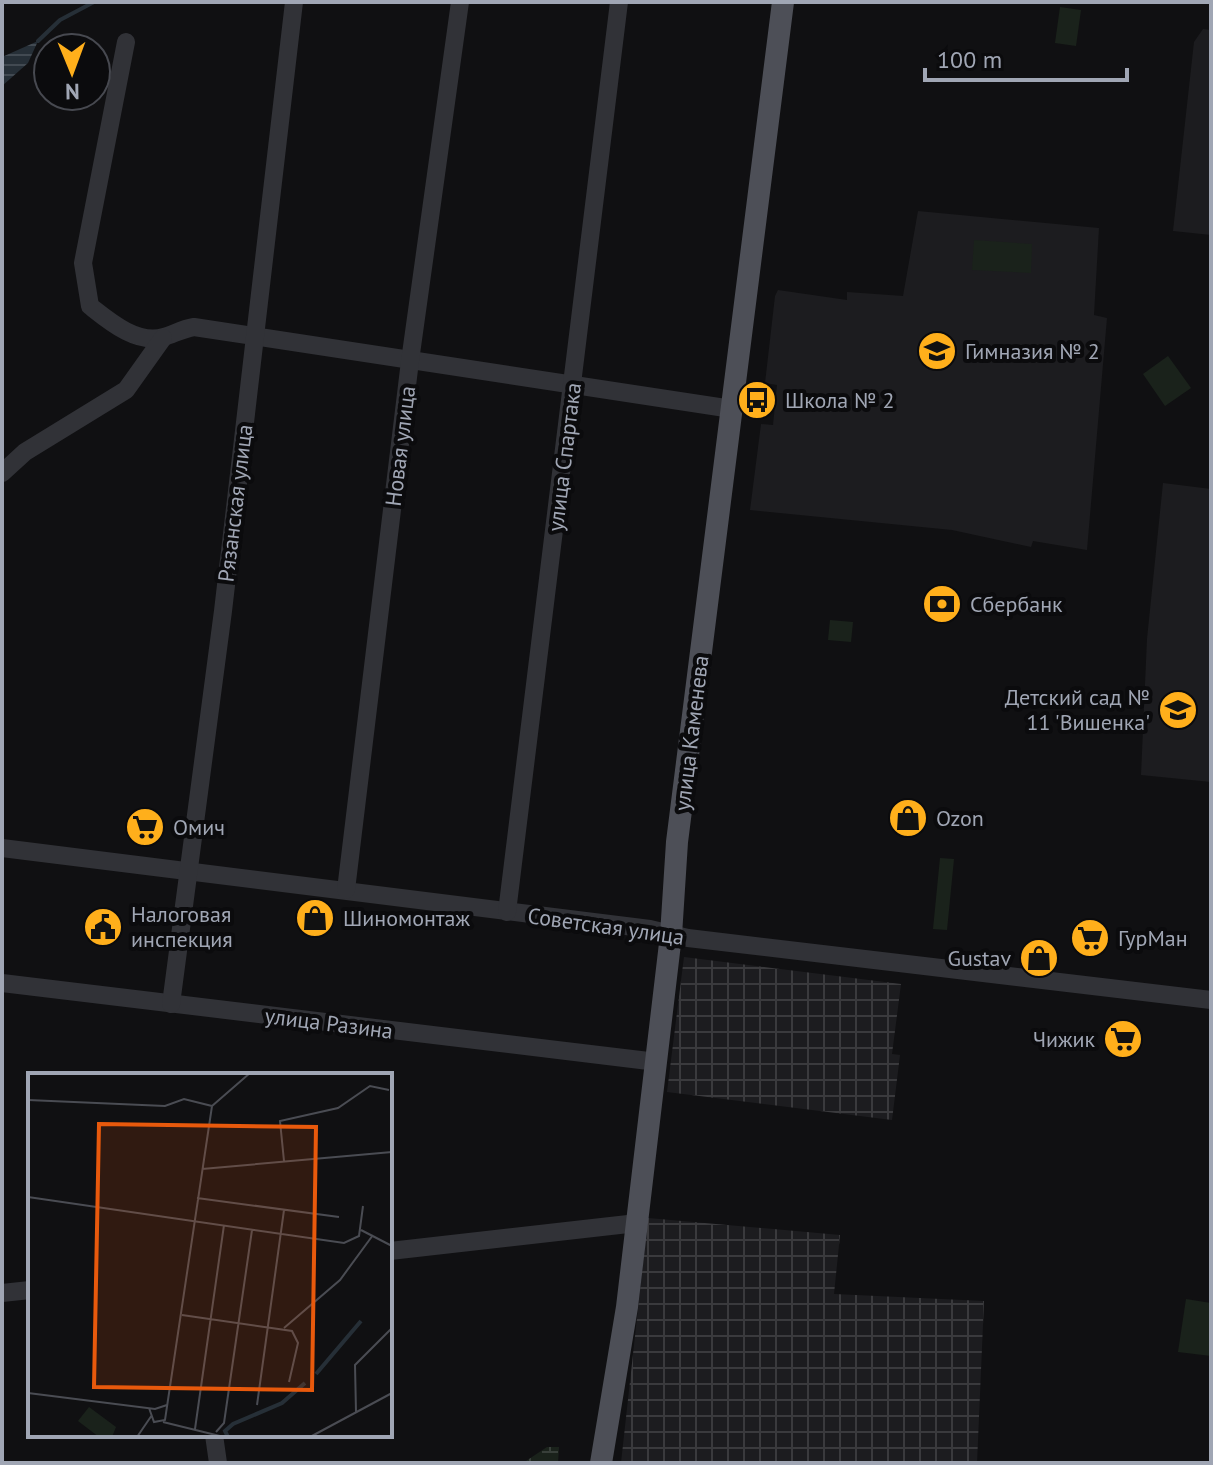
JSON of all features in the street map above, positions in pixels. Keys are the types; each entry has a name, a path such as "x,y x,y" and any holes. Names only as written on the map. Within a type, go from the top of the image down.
{"main road":[{"name":"улица Каменева","path":"601,1463 637,1223 671,935 677,842 783,2"}],"street":[{"name":"Рязанская улица","path":"171,1004 294,2"},
{"name":"Новая улица","path":"346,890 410,361 460,2"},
{"name":"улица Спартака","path":"507,912 619,2"},
{"path":"126,42 83,263 90,306 117,327 146,338 163,338 194,327 732,409"},
{"path":"2,473 25,452 126,390 163,338"},
{"name":"Советская улица","path":"2,848 650,929 671,935 1211,1000"},
{"name":"улица Разина","path":"2,983 657,1062"},
{"path":"392,1251 637,1223"},
{"path":"2,1293 28,1290"},
{"path":"214,1437 218,1463"}],"shaded area":[{"path":"1203,29 1211,30 1211,235 1173,231 1194,42"},
{"path":"32,44 28,63 2,86 2,57"},
{"name":"Гимназия № 2","path":"918,211 1099,228 1094,315 1107,318 1087,550 1033,541 1031,547 952,530 750,510 761,424 773,425 777,385 765,383 778,290 847,300 847,292 903,296"},
{"path":"1163,483 1211,489 1211,782 1141,775 1147,639"},
{"path":"684,957 901,984 892,1054 900,1055 892,1120 667,1092"},
{"path":"648,1218 840,1235 834,1294 984,1301 977,1463 621,1463"}],"green space":[{"path":"1060,7 1081,10 1076,46 1055,43"},
{"path":"974,240 1032,244 1031,273 972,270"},
{"path":"1168,356 1191,388 1165,406 1143,374"},
{"path":"830,620 853,622 851,642 828,640"},
{"path":"940,858 954,859 947,930 933,929"},
{"path":"1186,1299 1211,1303 1211,1356 1178,1352"},
{"path":"547,1447 559,1447 558,1463 523,1463"}],"waterway":[{"path":"47,32 60,20 94,2"}],"place":[{"name":"Гимназия № 2","path":"937,351"},
{"name":"Школа № 2","path":"757,400"},
{"name":"Сбербанк","path":"942,604"},
{"name":"Детский сад № 11 'Вишенка'","path":"1178,710"},
{"name":"Ozon","path":"908,818"},
{"name":"Омич","path":"145,827"},
{"name":"Шиномонтаж","path":"315,918"},
{"name":"Налоговая инспекция","path":"103,927"},
{"name":"ГурМан","path":"1090,938"},
{"name":"Gustav","path":"1039,958"},
{"name":"Чижик","path":"1123,1039"}]}
